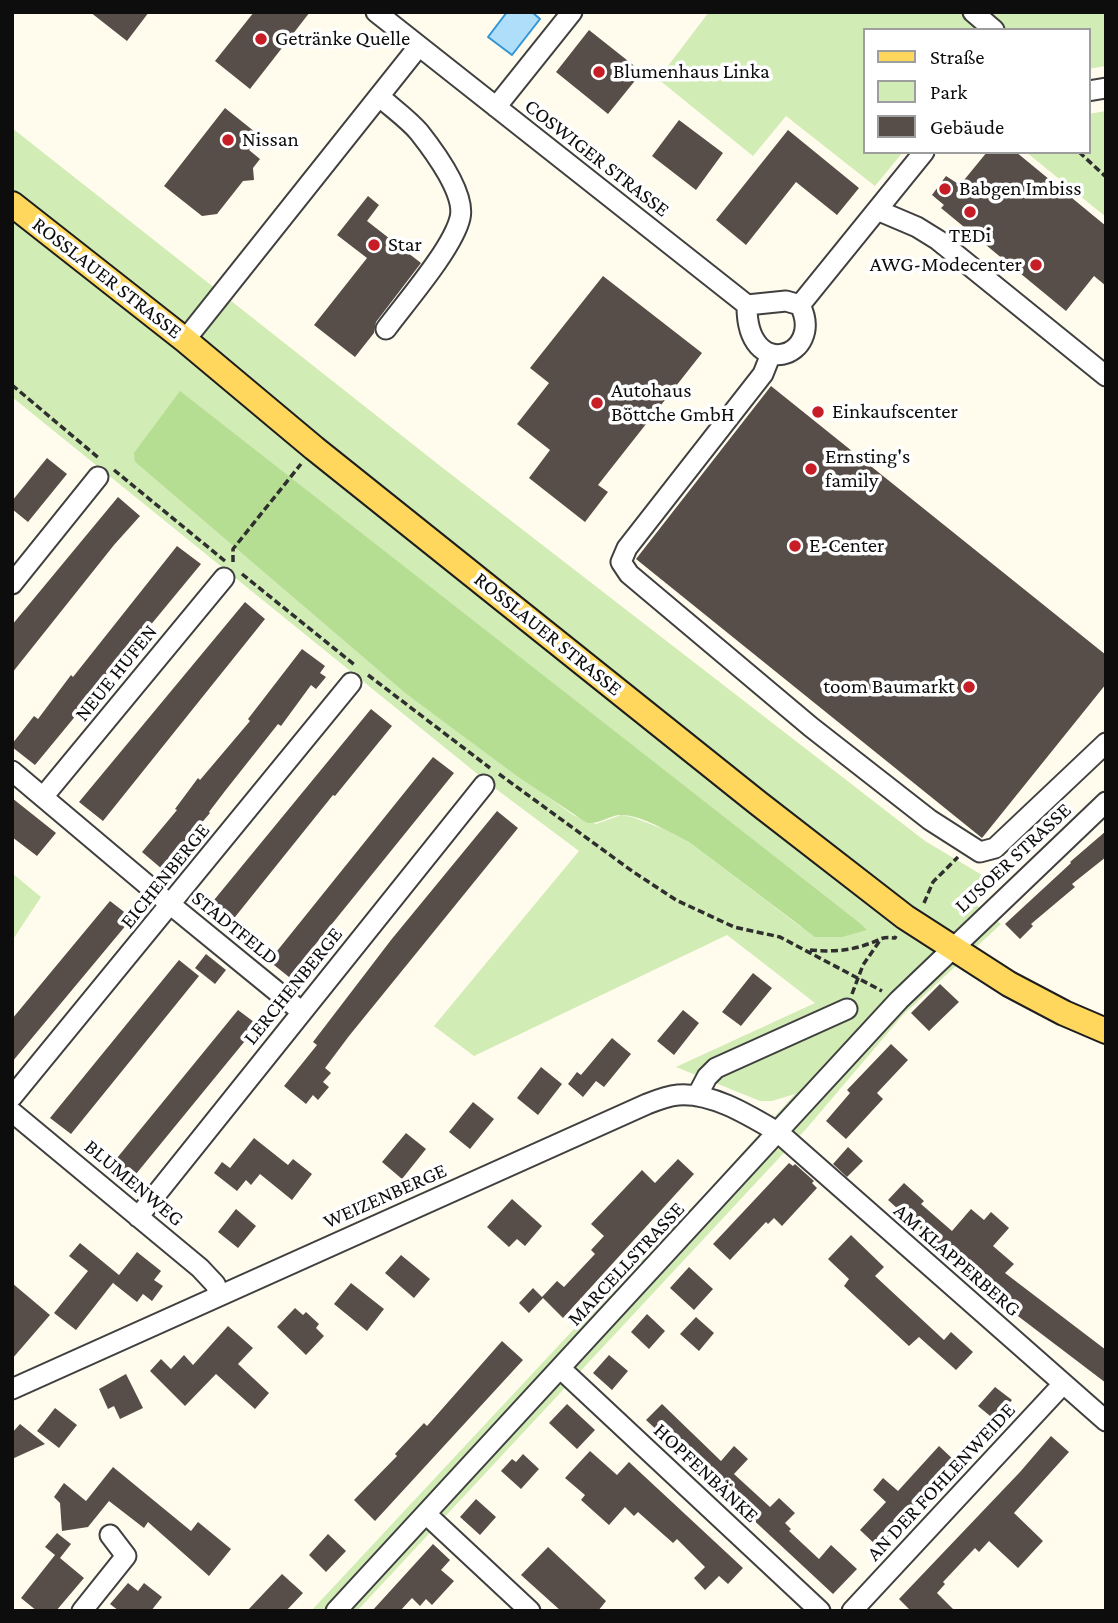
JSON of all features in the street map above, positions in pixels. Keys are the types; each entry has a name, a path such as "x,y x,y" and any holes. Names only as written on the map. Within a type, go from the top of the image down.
{"main road":[{"name":"ROSSLAUER STRASSE","path":"12,204 185,340 314,448 758,803 905,917 951,948 1044,1003 1106,1031"}],"street":[{"name":"COSWIGER STRASSE","path":"376,12 747,305"},
{"path":"496,107 572,12"},
{"path":"973,12 992,28"},
{"path":"185,340 419,46"},
{"path":"379,96 419,132 456,187 461,215 444,251 386,329"},
{"path":"800,305 922,154"},
{"path":"877,211 918,227 938,240 1106,376"},
{"path":"786,301 800,305 805,324 800,342 787,353 771,354 756,344 747,319 747,305 786,301"},
{"path":"771,354 763,374 627,548 621,562 629,575 811,727 930,820 980,852 995,848 1106,743"},
{"path":"12,584 98,477"},
{"name":"NEUE HUFEN","path":"43,797 229,573"},
{"name":"EICHENBERGE","path":"12,1097 351,683"},
{"name":"STADTFELD","path":"12,771 302,1012"},
{"name":"LERCHENBERGE","path":"138,1217 484,785"},
{"name":"LUSOER STRASSE","path":"951,948 1106,802"},
{"name":"MARCELLSTRASSE","path":"336,1611 899,1000 951,948"},
{"path":"697,1096 707,1077 716,1068 847,1009"},
{"name":"WEIZENBERGE","path":"12,1389 647,1104 678,1095 697,1096 753,1118 779,1133"},
{"name":"BLUMENWEG","path":"12,1112 209,1276 220,1295"},
{"name":"AM KLAPPERBERG","path":"779,1133 1106,1421"},
{"name":"HOPFENBÄNKE","path":"561,1368 820,1611"},
{"name":"AN DER FOHLENWEIDE","path":"852,1611 1063,1384"},
{"path":"426,1514 530,1611"},
{"path":"82,1611 126,1556 110,1535"}],"path":[{"path":"1081,154 1106,177"},
{"path":"12,386 229,573 650,884 676,900 734,927 780,937 899,1000"},
{"path":"229,573 233,549 314,448"},
{"path":"847,1009 857,978 883,937"}],"green space":[{"path":"709,12 1106,12 1106,66 1090,69 1090,28 862,28 862,154 901,154 875,186 786,116 753,156 658,79"},
{"path":"1106,111 1106,217 1028,154 1090,154 1090,114"},
{"path":"12,128 439,465 925,841 982,875 998,872 971,901 1001,924 903,1015 806,1129 357,1611 311,1611 574,1329 705,1194 795,1094 772,1101 760,1101 676,1067 815,1003 727,935 474,1056 434,1026 579,851 496,789 12,397","holes":["180,392 866,930 843,937 801,927 689,842 666,830 621,815 596,824 573,815 405,693 135,462"]},
{"path":"180,391 867,930 843,937 815,937 689,842 665,829 620,815 587,823 517,776 405,693 135,462 134,453"},
{"path":"12,873 41,897 12,941"}],"water":[{"path":"507,12 532,12 540,19 512,55 488,37"}],"building":[{"path":"90,12 149,12 127,41"},
{"name":"Getränke Quelle","path":"254,12 310,12 250,89 215,61"},
{"name":"Blumenhaus Linka","path":"589,30 642,72 608,114 556,72"},
{"path":"225,108 260,136 249,150 260,159 253,168 254,180 243,181 217,214 202,216 164,186"},
{"path":"679,120 723,153 696,190 652,156"},
{"path":"788,130 859,188 837,215 796,182 746,245 716,220"},
{"path":"985,154 1018,154 1106,226 1106,286 1094,276 1066,311 941,208 944,205 932,195 946,176 960,185"},
{"path":"368,196 379,205 367,221 421,263 376,322 374,333 355,357 314,325 367,258 337,235"},
{"name":"Autohaus Böttche GmbH","path":"603,276 702,353 598,485 608,492 585,522 529,478 550,450 517,424 549,383 530,368"},
{"path":"771,386 1106,655 1106,684 982,838 636,559"},
{"path":"47,458 67,474 28,522 12,509 12,501"},
{"path":"118,497 140,516 12,673 12,625"},
{"path":"177,546 201,564 35,765 12,747 12,744 34,716 38,719 71,675 73,677"},
{"path":"245,602 265,619 103,821 79,802"},
{"path":"302,649 325,666 320,673 326,677 316,689 311,685 281,726 278,724 210,813 162,869 142,852 177,810 175,809 198,778 200,780 250,721 248,719"},
{"path":"371,709 392,726 335,796 333,795 227,927 205,911"},
{"path":"433,757 454,773 289,977 269,961"},
{"path":"12,798 56,833 37,856 12,837"},
{"path":"497,811 518,828 325,1068 331,1073 323,1082 329,1087 318,1100 313,1095 306,1104 284,1086 317,1045 313,1042 391,940"},
{"path":"1106,831 1106,857 1072,884 1075,887 1031,924 1033,926 1020,939 1005,924"},
{"path":"110,901 132,918 12,1062 12,1019"},
{"path":"206,954 226,970 215,984 195,968"},
{"path":"179,960 199,976 71,1134 50,1118"},
{"path":"753,973 772,988 741,1026 722,1012"},
{"path":"940,984 959,1002 929,1031 911,1013"},
{"path":"238,1010 258,1025 127,1185 108,1169"},
{"path":"683,1010 699,1023 674,1055 657,1041"},
{"path":"612,1038 631,1054 604,1087 596,1081 583,1097 568,1084 577,1072 581,1075"},
{"path":"891,1044 908,1060 877,1093 883,1099 846,1139 826,1121 850,1093 847,1090"},
{"path":"541,1067 562,1084 538,1115 517,1098"},
{"path":"473,1102 494,1119 470,1149 449,1132"},
{"path":"406,1133 426,1149 402,1179 382,1162"},
{"path":"254,1138 288,1165 293,1159 312,1174 292,1200 260,1174 251,1185 246,1180 237,1191 214,1173 222,1162 230,1168"},
{"path":"848,1147 863,1161 847,1177 833,1164"},
{"path":"678,1159 694,1174 563,1318 543,1298 529,1313 519,1303 533,1288 542,1297 557,1281 564,1287 595,1254 591,1250 604,1236 591,1224 642,1170 655,1183"},
{"path":"789,1163 793,1166 795,1164 814,1181 812,1183 817,1188 782,1226 774,1218 768,1224 766,1222 730,1260 713,1244"},
{"path":"904,1183 924,1201 921,1204 952,1231 971,1209 984,1220 991,1212 1009,1228 993,1246 1014,1264 1005,1273 1106,1350 1106,1383 1010,1310 888,1200"},
{"path":"512,1199 542,1226 525,1246 517,1239 509,1247 487,1227"},
{"path":"236,1209 256,1226 238,1248 218,1232"},
{"path":"851,1235 884,1267 875,1276 944,1340 951,1332 973,1352 956,1370 919,1337 909,1346 844,1286 849,1279 828,1259"},
{"path":"80,1243 119,1275 137,1252 161,1271 154,1280 163,1286 152,1301 143,1294 137,1302 113,1283 116,1279 76,1330 54,1313 88,1271 69,1256"},
{"path":"401,1255 430,1279 414,1298 385,1273"},
{"path":"689,1267 713,1289 694,1310 670,1288"},
{"path":"12,1283 50,1315 12,1359"},
{"path":"351,1283 384,1309 367,1331 334,1304"},
{"path":"295,1308 303,1315 306,1312 319,1324 316,1328 324,1336 306,1355 277,1327"},
{"path":"647,1314 665,1331 649,1349 631,1332"},
{"path":"696,1317 714,1333 699,1351 680,1334"},
{"path":"228,1326 253,1348 238,1364 269,1393 255,1409 216,1374 185,1406 150,1371 161,1359 171,1369 184,1355 193,1365"},
{"path":"502,1341 523,1360 375,1521 354,1500 397,1456 395,1454 424,1423 427,1426"},
{"path":"609,1355 628,1371 612,1390 593,1373"},
{"path":"126,1374 143,1408 120,1419 114,1406 108,1409 99,1389"},
{"path":"995,1387 1012,1400 995,1420 978,1406"},
{"path":"567,1404 595,1430 577,1449 549,1423"},
{"path":"662,1404 721,1461 734,1446 748,1459 734,1474 770,1507 779,1498 795,1513 785,1523 791,1529 789,1531 819,1559 831,1545 857,1569 833,1594 646,1420"},
{"path":"55,1408 77,1425 59,1448 37,1431"},
{"path":"20,1424 45,1444 12,1459 12,1433"},
{"path":"1051,1436 1069,1452 1014,1513 1043,1541 1018,1568 989,1541 979,1552 975,1548 943,1582 945,1584 937,1593 955,1611 911,1611 899,1599"},
{"path":"939,1446 956,1462 892,1528 894,1530 878,1547 860,1530 886,1502 873,1490 883,1478 898,1491"},
{"path":"590,1451 617,1475 629,1462 743,1568 728,1584 719,1576 705,1590 694,1578 705,1567 677,1539 673,1543 638,1512 634,1516 625,1507 609,1525 581,1500 585,1495 565,1478"},
{"path":"523,1454 539,1469 521,1489 501,1471 512,1459 516,1462"},
{"path":"113,1467 191,1531 198,1522 231,1549 209,1576 148,1522 144,1528 109,1501 88,1527 62,1531 60,1503 54,1497 64,1483 86,1501"},
{"path":"476,1499 496,1517 480,1535 460,1517"},
{"path":"57,1533 71,1544 60,1558 84,1578 56,1611 37,1611 21,1598 55,1555 45,1547"},
{"path":"328,1534 346,1551 326,1572 309,1555"},
{"path":"433,1544 450,1560 441,1570 454,1581 432,1605 426,1599 420,1606 412,1598 400,1611 372,1611"},
{"path":"548,1547 606,1601 598,1611 561,1611 521,1575"},
{"path":"282,1574 303,1593 286,1611 247,1611"},
{"path":"128,1583 138,1591 144,1583 162,1597 151,1611 119,1611 110,1604"}],"place":[{"name":"Getränke Quelle","path":"261,39"},
{"name":"Blumenhaus Linka","path":"599,72"},
{"name":"Nissan","path":"228,140"},
{"name":"Babgen Imbiss","path":"945,189"},
{"name":"TEDi","path":"970,212"},
{"name":"Star","path":"374,245"},
{"name":"AWG-Modecenter","path":"1036,265"},
{"name":"Autohaus Böttche GmbH","path":"597,403"},
{"name":"Einkaufscenter","path":"818,412"},
{"name":"Ernsting's family","path":"811,469"},
{"name":"E-Center","path":"795,546"},
{"name":"toom Baumarkt","path":"969,687"}]}
